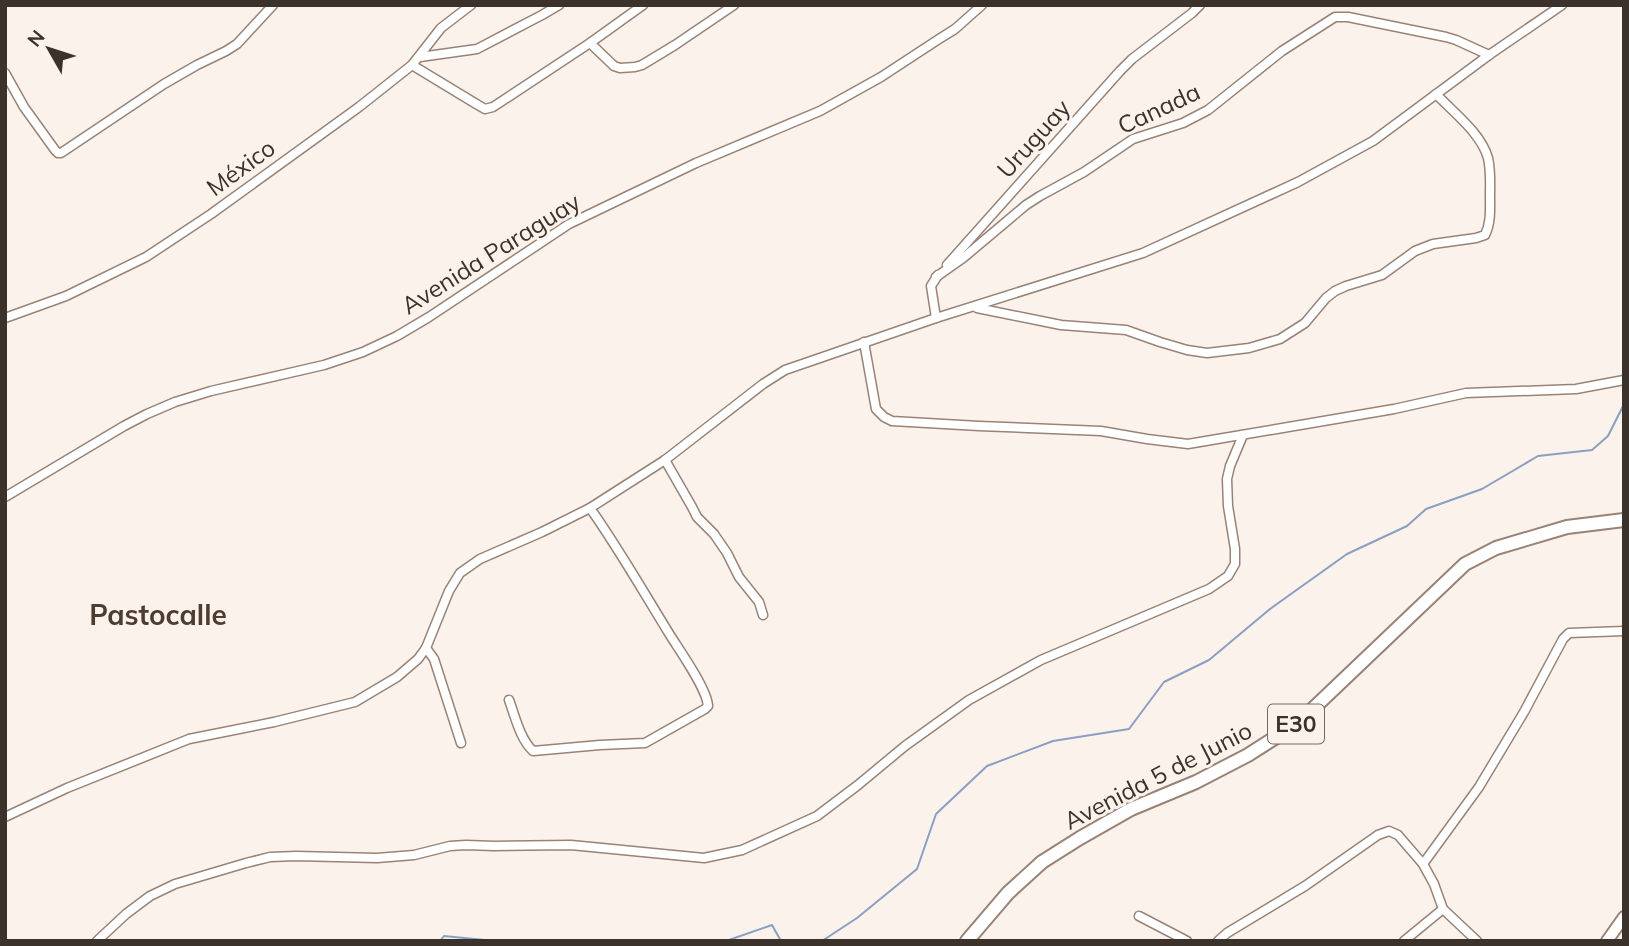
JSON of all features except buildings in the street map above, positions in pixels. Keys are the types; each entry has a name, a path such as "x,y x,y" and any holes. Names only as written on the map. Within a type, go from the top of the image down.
{"main road":[{"name":"Avenida 5 de Junio","path":"967,941 1008,893 1042,862 1131,809 1196,782 1248,755 1298,723 1465,564 1496,548 1567,527 1624,520"}],"street":[{"path":"5,73 24,107 55,150 61,153 164,84 237,44 273,5"},
{"name":"México","path":"5,318 66,296 146,257 211,214 359,107 412,65 441,28 471,5"},
{"path":"420,57 477,49 559,5"},
{"path":"412,65 485,108 493,107 643,5"},
{"path":"590,43 614,66 635,67 675,45 734,5"},
{"name":"Avenida Paraguay","path":"5,497 124,426 165,406 211,391 324,365 397,337 569,224 696,163 820,111 881,77 955,29 982,5"},
{"name":"Uruguay","path":"936,277 1120,71 1200,5"},
{"path":"5,817 67,788 189,739 355,702 411,667 426,648 449,591 460,573 480,559 590,508 665,460 785,370 936,318 1143,253 1298,182 1373,141 1562,5"},
{"name":"Canada","path":"936,277 1026,205 1084,172 1133,139 1183,123 1208,110 1282,51 1335,17 1348,17 1446,37 1489,55"},
{"path":"974,307 1061,325 1126,330 1160,342 1207,353 1249,348 1280,339 1305,323 1335,291 1382,275 1415,251 1433,244 1485,235 1489,226 1488,157 1483,144 1474,133 1436,94"},
{"path":"936,277 931,286 936,318"},
{"path":"864,342 876,408 892,421 1101,431 1188,444 1394,409 1466,393 1576,389 1624,380"},
{"path":"97,941 150,896 175,884 270,858 376,858 414,855 466,845 571,845 704,858 742,850 817,816 905,746 969,700 1041,660 1209,589 1228,576 1235,564 1235,549 1227,479 1243,435"},
{"path":"665,460 697,517 714,534 739,577 759,602 763,615"},
{"path":"509,700 524,738 533,751 645,743 708,706 708,699 694,673 590,508"},
{"path":"1423,864 1479,787 1524,712 1563,639 1569,634 1624,631"},
{"path":"426,648 434,659 461,743"},
{"path":"1219,941 1227,933 1305,886 1378,835 1389,831 1398,835 1423,864 1443,909 1477,941"},
{"path":"1404,941 1443,909"},
{"path":"1139,916 1187,941"},
{"path":"1606,941 1624,917"}],"waterway":[{"path":"822,941 857,918 917,869 936,814 987,766 1053,741 1129,729 1164,682 1209,660 1270,609 1347,554 1407,526 1426,509 1482,489 1538,456 1592,450 1608,436 1624,404"},
{"path":"726,941 772,925 781,941"},
{"path":"440,941 444,936 495,941"}],"district":[{"name":"Pastocalle","path":"158,615"}]}
